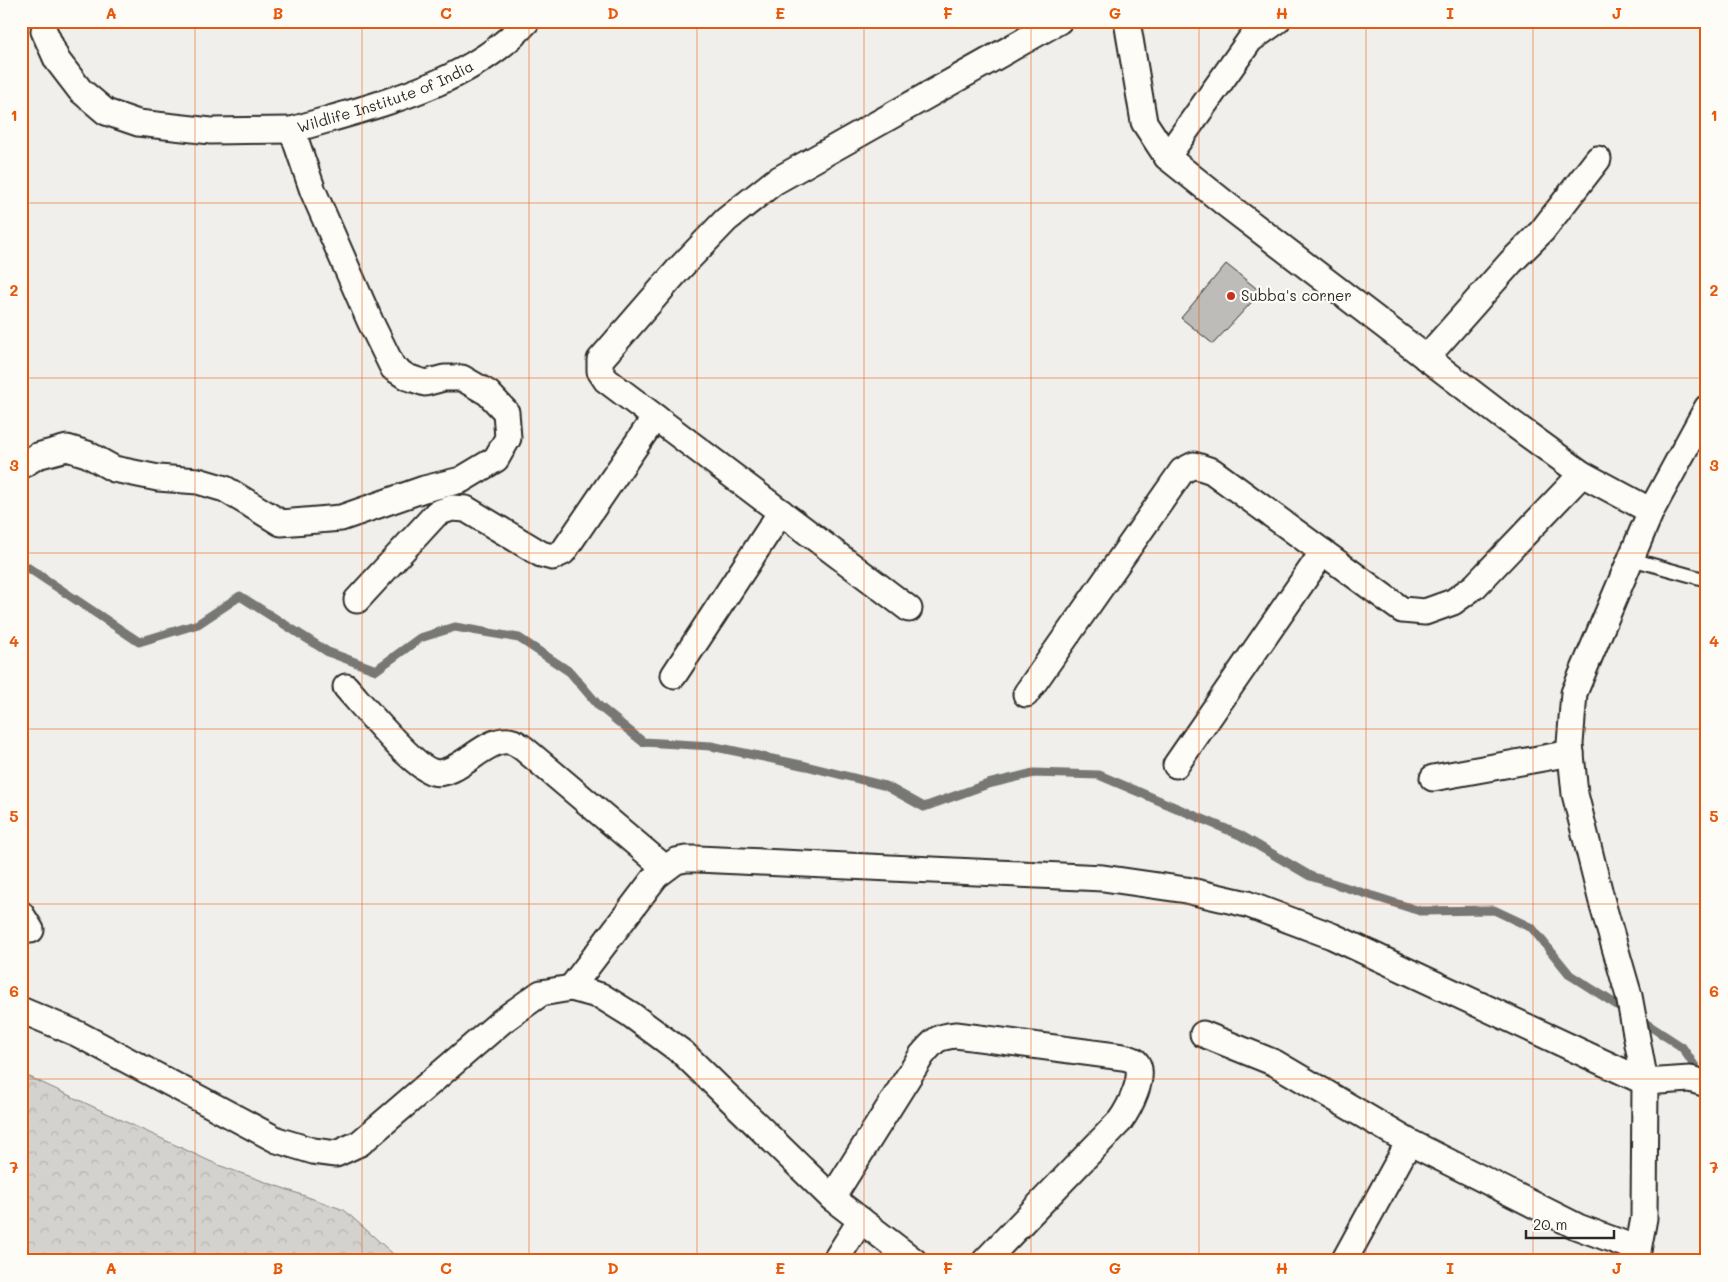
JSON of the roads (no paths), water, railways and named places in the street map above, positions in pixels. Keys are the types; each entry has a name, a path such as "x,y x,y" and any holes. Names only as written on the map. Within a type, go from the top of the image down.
{"street":[{"name":"Wildlife Institute of India","path":"29,461 67,448 87,454 114,469 158,478 198,481 226,489 280,522 341,518 424,489 461,480 496,459 508,438 506,412 488,393 462,378 444,378 425,383 407,377 393,368 370,321 313,191 292,130 432,86 486,58 515,35 527,21"},
{"path":"909,609 606,380 600,371 600,360 678,270 726,220 774,182 1059,21"},
{"path":"1127,21 1144,122 1167,157 1227,206 1582,474 1651,511"},
{"path":"1167,157 1250,40 1276,21"},
{"path":"44,31 57,60 80,90 106,112 138,123 212,131 292,130"},
{"path":"1426,358 1511,262 1542,231 1598,159"},
{"path":"1203,1034 1275,1063 1409,1142 1637,1255 1644,1218 1645,1082 1629,996 1603,906 1575,794 1570,744 1574,694 1651,511 1707,408"},
{"path":"357,600 437,513 452,508 466,509 541,554 552,557 563,552 655,417"},
{"path":"1026,694 1182,470 1194,465 1212,471 1402,610 1425,612 1453,602 1475,586 1582,474"},
{"path":"674,675 781,512"},
{"path":"1176,765 1323,552"},
{"path":"346,687 415,762 431,771 439,773 449,771 486,747 504,741 513,742 523,748 665,868"},
{"path":"1433,778 1571,753"},
{"path":"571,988 656,876 676,861 698,859 1103,878 1186,890 1247,904 1332,936 1645,1082 1690,1079 1707,1084"},
{"path":"21,1010 78,1034 277,1140 313,1151 336,1154 360,1143 502,1021 541,993 571,988 601,996 630,1014 683,1053 832,1198 914,1261"},
{"path":"832,1198 922,1055 936,1040 956,1035 1124,1057 1134,1061 1138,1067 1139,1079 1130,1105 1120,1121 985,1261"},
{"path":"1344,1261 1409,1142"},
{"path":"835,1261 861,1220"}],"lane":[{"path":"1631,559 1707,580"}],"waterway":[{"path":"21,563 139,642 198,624 240,596 328,652 376,670 420,638 455,627 519,638 570,672 599,706 643,742 711,746 806,766 886,786 924,807 988,784 1034,773 1099,775 1240,835 1310,876 1420,911 1494,910 1532,928 1570,975 1628,1012"},
{"path":"1639,1019 1682,1047 1702,1077"}],"place":[{"name":"Subba's corner","path":"1231,296"}]}
